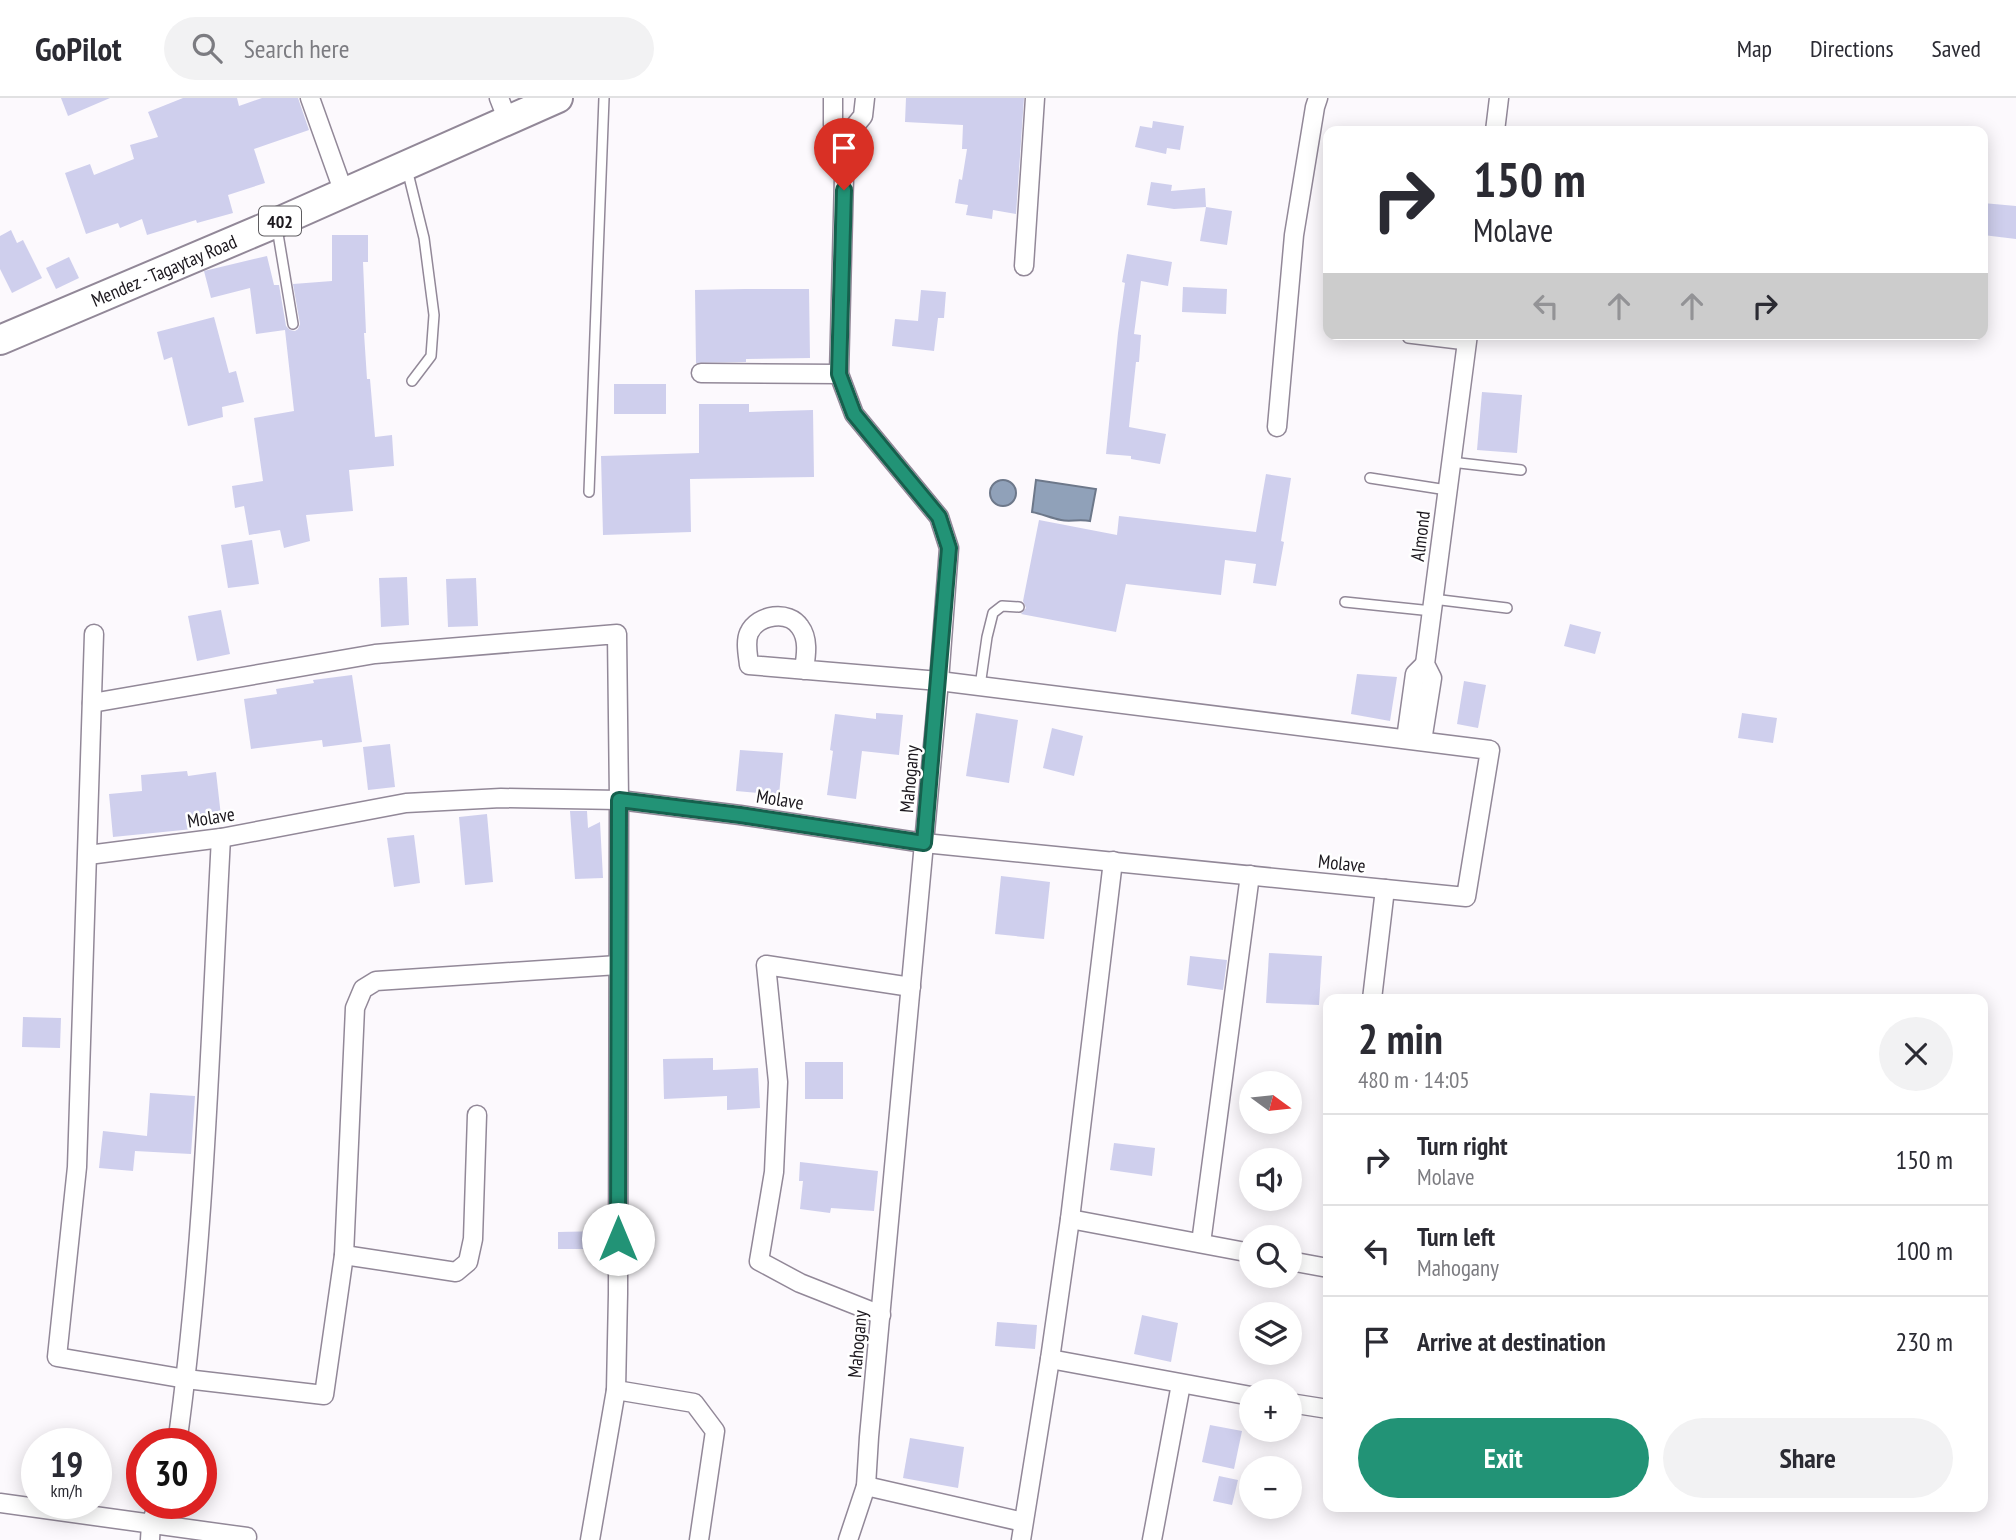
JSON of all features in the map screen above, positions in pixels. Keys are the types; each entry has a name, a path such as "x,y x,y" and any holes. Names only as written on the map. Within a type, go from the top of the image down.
{"main road":[{"name":"Mendez - Tagaytay Road","path":"0,340 276,223 406,164 503,110 558,98"}],"street":[{"path":"310,98 344,192"},
{"name":"Mahogany","path":"833,98 833,125 845,138 839,374 854,414 939,517 949,548 866,1486 848,1540"},
{"path":"845,138 863,116 865,98"},
{"path":"1024,266 1035,98"},
{"path":"1277,427 1294,235 1318,98"},
{"path":"1496,126 1499,98"},
{"name":"Almond","path":"1414,740 1415,674 1425,664 1467,340"},
{"path":"701,373 839,374"},
{"path":"94,634 77,1167 57,1357 186,1379 324,1395 344,1255 355,1007 363,989 376,981 618,965"},
{"path":"92,703 375,654 617,634 619,800 616,1391 590,1540"},
{"path":"804,670 939,681 1414,740"},
{"name":"Molave","path":"88,855 221,838 406,803 501,798 619,800 924,843 1466,897 1490,750 1414,740"},
{"path":"179,1428 201,1210 221,838"},
{"path":"866,1486 1022,1531 1070,1219 1113,861"},
{"path":"1201,1243 1250,875"},
{"path":"1373,994 1385,889"},
{"path":"881,1315 800,1283 759,1261 774,1172 778,1082 766,965 911,987"},
{"path":"344,1255 456,1272 468,1262 474,1239 477,1115"},
{"path":"1070,1219 1239,1251"},
{"path":"1302,1263 1323,1267"},
{"path":"1050,1359 1239,1394"},
{"path":"1153,1540 1181,1384"},
{"path":"616,1391 694,1403 715,1431 699,1540"},
{"path":"1302,1405 1323,1408"},
{"path":"0,1503 150,1532 247,1537"}],"lane":[{"path":"589,492 604,98"},
{"path":"406,164 424,238 434,315 431,356 412,381"},
{"path":"276,223 293,324"},
{"path":"1451,461 1521,470"},
{"path":"1370,478 1447,490"},
{"path":"1345,602 1507,608"},
{"path":"980,686 986,637 993,613 1002,606 1019,607"}],"water":[{"path":"1003,480 1012,484 1016,493 1012,502 1003,506 994,502 990,493 994,484"},
{"path":"1036,480 1096,489 1090,521 1064,521 1032,512"}],"building":[{"path":"61,98 110,98 68,116"},
{"path":"183,98 237,98 239,106 262,98 298,98 309,130 254,149 265,183 228,195 233,213 197,223 196,220 147,235 142,219 120,228 118,223 86,234 65,173 90,164 94,175 134,159 130,145 158,137 148,112"},
{"path":"906,98 1024,98 1016,214 993,210 992,219 966,215 968,205 955,203 967,149 962,149 963,125 905,122"},
{"path":"1153,121 1184,126 1180,150 1167,148 1166,154 1135,147 1140,126 1152,128"},
{"path":"1151,182 1172,185 1171,191 1205,188 1206,207 1174,209 1147,205"},
{"path":"1988,203 2016,206 2016,239 1988,236"},
{"path":"1206,207 1232,211 1227,245 1200,241"},
{"path":"11,230 17,243 23,240 42,278 12,293 0,269 0,236"},
{"path":"332,235 368,235 368,262 363,262 367,379 370,379 375,437 392,435 394,466 349,470 353,511 306,515 310,541 284,548 280,530 249,535 244,506 235,508 232,486 263,481 254,418 294,411 285,330 256,334 250,288 211,298 204,271 267,256 274,285 279,285 286,326 295,331 300,324 293,284 332,281"},
{"path":"1127,254 1172,262 1168,286 1141,281 1134,334 1141,335 1129,427 1166,434 1160,464 1131,459 1131,456 1106,454"},
{"path":"69,257 79,278 56,289 46,268"},
{"path":"1183,287 1227,289 1226,314 1182,312"},
{"path":"809,289 810,358 696,363 695,290"},
{"path":"921,290 946,292 944,318 938,318 934,351 892,346 895,319 918,321"},
{"path":"214,317 229,373 236,371 244,402 222,407 223,417 188,426 172,357 164,360 157,332"},
{"path":"614,384 666,384 666,414 614,414"},
{"path":"1482,392 1522,395 1517,453 1477,450"},
{"path":"699,404 749,404 749,412 813,410 814,477 690,479 691,532 603,535 601,456 699,453"},
{"path":"1266,474 1291,478 1276,586 1253,583 1256,564 1225,560 1221,595 1126,584 1116,632 1021,614 1026,608 1023,601 1039,520 1117,535 1119,516 1256,532"},
{"path":"252,540 259,584 228,588 221,545"},
{"path":"407,577 409,625 381,627 379,578"},
{"path":"476,578 478,626 448,627 446,579"},
{"path":"221,610 230,654 197,661 188,616"},
{"path":"1570,624 1601,632 1595,654 1564,646"},
{"path":"1357,674 1397,677 1390,721 1351,714"},
{"path":"352,675 362,742 323,747 322,740 251,749 244,699 277,694 276,689 314,683 313,680"},
{"path":"1464,681 1486,685 1478,728 1457,724"},
{"path":"876,713 903,715 899,755 862,751 856,799 827,795 835,714 876,719"},
{"path":"976,713 1018,720 1009,783 966,776"},
{"path":"1742,713 1777,718 1773,743 1738,738"},
{"path":"1052,728 1083,736 1074,776 1043,768"},
{"path":"390,744 395,787 368,790 363,747"},
{"path":"740,750 783,753 779,795 736,791"},
{"path":"187,771 188,776 216,772 221,816 192,819 193,829 113,837 109,794 142,791 141,775"},
{"path":"570,811 587,811 588,828 600,822 603,878 575,879"},
{"path":"487,814 493,882 465,885 459,817"},
{"path":"414,835 420,883 394,887 387,838"},
{"path":"1001,876 1050,882 1044,939 995,934"},
{"path":"1269,953 1322,956 1319,1005 1266,1003"},
{"path":"1190,956 1227,960 1223,990 1187,985"},
{"path":"23,1017 61,1018 60,1048 22,1047"},
{"path":"713,1058 713,1070 758,1068 760,1108 727,1110 727,1096 664,1099 663,1059"},
{"path":"805,1062 843,1062 843,1099 805,1099"},
{"path":"150,1093 195,1096 191,1154 135,1151 133,1171 99,1168 103,1131 147,1136"},
{"path":"1114,1143 1155,1148 1152,1176 1110,1170"},
{"path":"800,1162 878,1171 874,1211 831,1208 830,1213 800,1209 803,1181 799,1181"},
{"path":"604,1231 604,1249 558,1249 558,1232"},
{"path":"1142,1315 1178,1323 1171,1362 1134,1354"},
{"path":"997,1322 1037,1325 1035,1349 995,1346"},
{"path":"1210,1425 1239,1430 1240,1442 1234,1469 1202,1462"},
{"path":"910,1438 964,1447 958,1488 903,1478"},
{"path":"1219,1476 1238,1480 1232,1505 1213,1501"}],"route":[{"path":"618,1239 619,800 924,843 949,548 939,517 854,414 839,374 844,190"}]}
